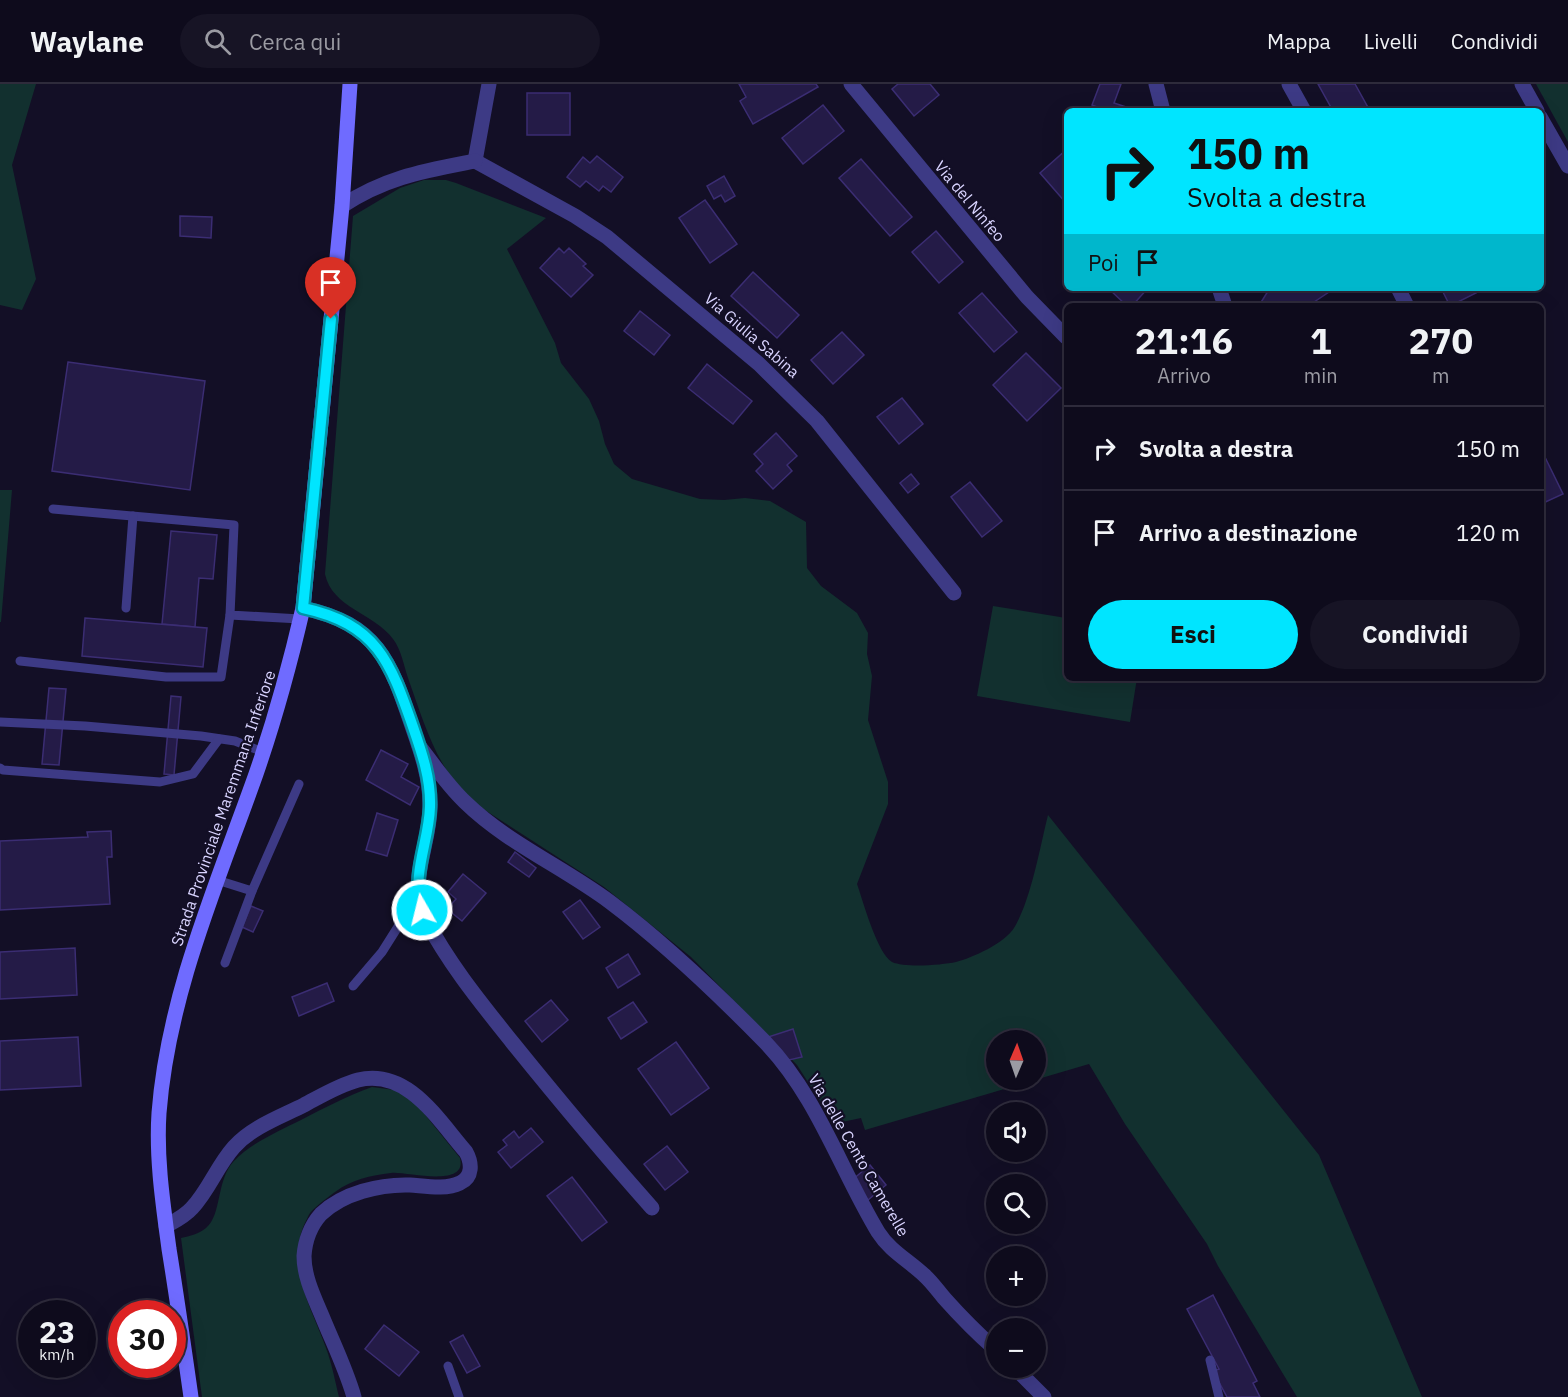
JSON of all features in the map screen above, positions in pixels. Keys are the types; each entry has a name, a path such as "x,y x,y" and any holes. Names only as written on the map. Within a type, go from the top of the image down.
{"main road":[{"name":"Strada Provinciale Maremmana Inferiore","path":"191,1397 160,1175 158,1133 162,1082 179,1001 217,880 263,752 302,613 342,206 350,84"}],"street":[{"path":"342,206 370,188 396,178 475,161 489,84"},
{"name":"Via del Ninfeo","path":"851,84 1023,292 1064,334"},
{"path":"1156,84 1162,108"},
{"path":"1289,84 1302,108"},
{"path":"1522,84 1535,108"},
{"path":"1544,124 1568,166"},
{"name":"Via Giulia Sabina","path":"475,161 575,216 607,237 759,364 817,421 954,593"},
{"name":"Via delle Cento Camerelle","path":"302,613 338,618 355,627 371,640 388,663 399,687 426,764 430,806 428,829 418,871 418,895 427,923 464,981 559,1101 652,1208"},
{"name":"Via delle Cento Camerelle","path":"419,746 445,781 466,804 513,840 584,884 635,922 690,969 767,1044 803,1090 839,1161 888,1245 922,1273 959,1315 986,1341"},
{"path":"166,1226 194,1207 223,1160 247,1135 262,1126 344,1085 360,1080 389,1081 415,1094 466,1152 471,1170 466,1179 456,1185 399,1185 368,1190 350,1197 333,1204 321,1215 310,1230 306,1242 305,1263 310,1287 354,1397"},
{"path":"1025,1378 1044,1397"}],"lane":[{"path":"20,661 166,677 221,677 230,615 234,525 53,509"},
{"path":"126,608 133,516"},
{"path":"230,615 302,613"},
{"path":"0,722 85,726 219,739 235,741 263,752"},
{"path":"0,768 160,782 193,774 219,739"},
{"path":"225,963 252,891 299,784"},
{"path":"217,880 252,891"},
{"name":"Via delle Cento Camerelle","path":"353,986 382,952 418,895"},
{"path":"1210,1360 1219,1397"},
{"path":"448,1366 459,1397"}],"green space":[{"path":"0,84 36,84 12,165 36,279 22,310 0,305"},
{"path":"1536,84 1568,84 1568,142"},
{"path":"424,180 446,180 546,218 507,249 555,343 561,363 589,399 614,464 632,479 700,499 745,498 770,501 806,522 807,568 821,586 857,613 868,633 867,654 872,676 868,720 888,782 888,804 857,884 876,938 886,957 892,962 906,965 950,963 979,953 1010,934 1025,903 1048,815 1319,1155 1422,1397 1297,1397 1207,1244 1125,1124 1089,1064 1046,1077 1046,1030 986,1030 986,1090 1001,1090 865,1130 861,1118 842,1122 833,1121 797,1065 691,957 604,887 474,803 461,790 450,776 433,745 396,643 385,630 336,595 325,574 353,216 400,188"},
{"path":"0,490 12,490 1,622 0,622"},
{"path":"993,606 1064,618 1064,681 1137,681 1130,722 977,696"},
{"path":"372,1087 395,1090 414,1101 460,1158 460,1167 455,1173 445,1176 391,1173 362,1179 335,1192 308,1216 299,1241 299,1272 332,1366 339,1397 202,1397 181,1238 200,1232 211,1222 228,1169 241,1155 275,1133 336,1102"}],"building":[{"path":"739,84 816,84 818,87 753,124 740,101 746,97"},
{"path":"898,84 930,84 939,95 914,116 892,89"},
{"path":"1100,84 1121,84 1114,103 1129,108 1100,108 1092,105"},
{"path":"1318,84 1355,84 1368,108 1331,108"},
{"path":"527,93 570,93 570,135 527,135"},
{"path":"823,105 844,131 803,164 782,138"},
{"path":"1064,152 1064,201 1040,173"},
{"path":"597,156 623,177 611,192 603,186 599,191 586,181 580,187 567,177 583,157 590,163"},
{"path":"861,159 912,217 890,236 839,178"},
{"path":"724,176 735,196 725,202 721,195 714,199 707,186"},
{"path":"705,200 737,244 710,263 679,218"},
{"path":"180,216 212,217 211,238 180,236"},
{"path":"936,231 963,262 939,283 912,252"},
{"path":"559,248 564,253 569,248 586,264 583,266 593,275 571,297 540,268"},
{"path":"753,272 799,315 777,338 731,296"},
{"path":"1111,291 1145,291 1135,303 1124,303"},
{"path":"1268,291 1330,291 1312,303 1261,303"},
{"path":"1442,291 1475,291 1476,293 1456,303 1448,303"},
{"path":"982,293 1017,332 994,352 959,313"},
{"path":"640,311 670,335 654,355 624,331"},
{"path":"842,332 864,355 833,384 811,360"},
{"path":"1026,353 1061,388 1027,421 993,385"},
{"path":"68,362 205,381 190,490 52,471"},
{"path":"707,364 752,401 733,424 688,388"},
{"path":"902,398 923,424 899,444 877,417"},
{"path":"776,433 797,456 787,465 792,471 773,489 756,471 763,464 754,454"},
{"path":"1544,455 1563,494 1544,503"},
{"path":"911,474 919,484 908,493 900,483"},
{"path":"970,482 1002,521 982,537 951,497"},
{"path":"171,531 217,535 213,579 199,578 195,627 162,624"},
{"path":"85,618 207,628 203,667 82,656"},
{"path":"49,688 66,689 59,765 42,764"},
{"path":"171,696 181,697 174,775 164,774"},
{"path":"381,750 408,764 401,777 419,787 410,805 366,780"},
{"path":"377,813 398,820 387,856 366,850"},
{"path":"111,831 112,857 107,857 110,904 0,910 0,841 88,837 87,832"},
{"path":"515,852 536,868 529,877 508,862"},
{"path":"463,874 486,893 462,921 447,909 456,899 448,892"},
{"path":"580,900 600,927 583,939 563,912"},
{"path":"251,906 263,911 253,932 242,927"},
{"path":"75,948 77,995 0,999 0,952"},
{"path":"628,954 640,974 618,988 606,968"},
{"path":"327,983 334,1001 299,1016 292,997"},
{"path":"551,1000 568,1020 542,1042 525,1021"},
{"path":"633,1002 647,1022 621,1039 608,1018"},
{"path":"793,1029 802,1057 789,1060 765,1038"},
{"path":"78,1037 81,1086 0,1090 0,1041"},
{"path":"676,1042 709,1088 671,1115 638,1069"},
{"path":"531,1128 543,1142 511,1168 498,1152 507,1145 503,1140 514,1131 519,1138"},
{"path":"667,1146 688,1172 665,1190 644,1164"},
{"path":"870,1165 886,1185 868,1200 852,1180"},
{"path":"572,1177 607,1222 582,1241 547,1196"},
{"path":"1213,1295 1257,1381 1253,1383 1260,1397 1227,1397 1213,1371 1219,1369 1187,1309"},
{"path":"384,1325 419,1352 399,1376 365,1349"},
{"path":"463,1335 480,1366 467,1373 450,1342"}],"route":[{"path":"331,319 303,608 338,618 363,633 388,663 399,687 426,764 429,785 428,829 418,879 418,895 422,910"}]}
